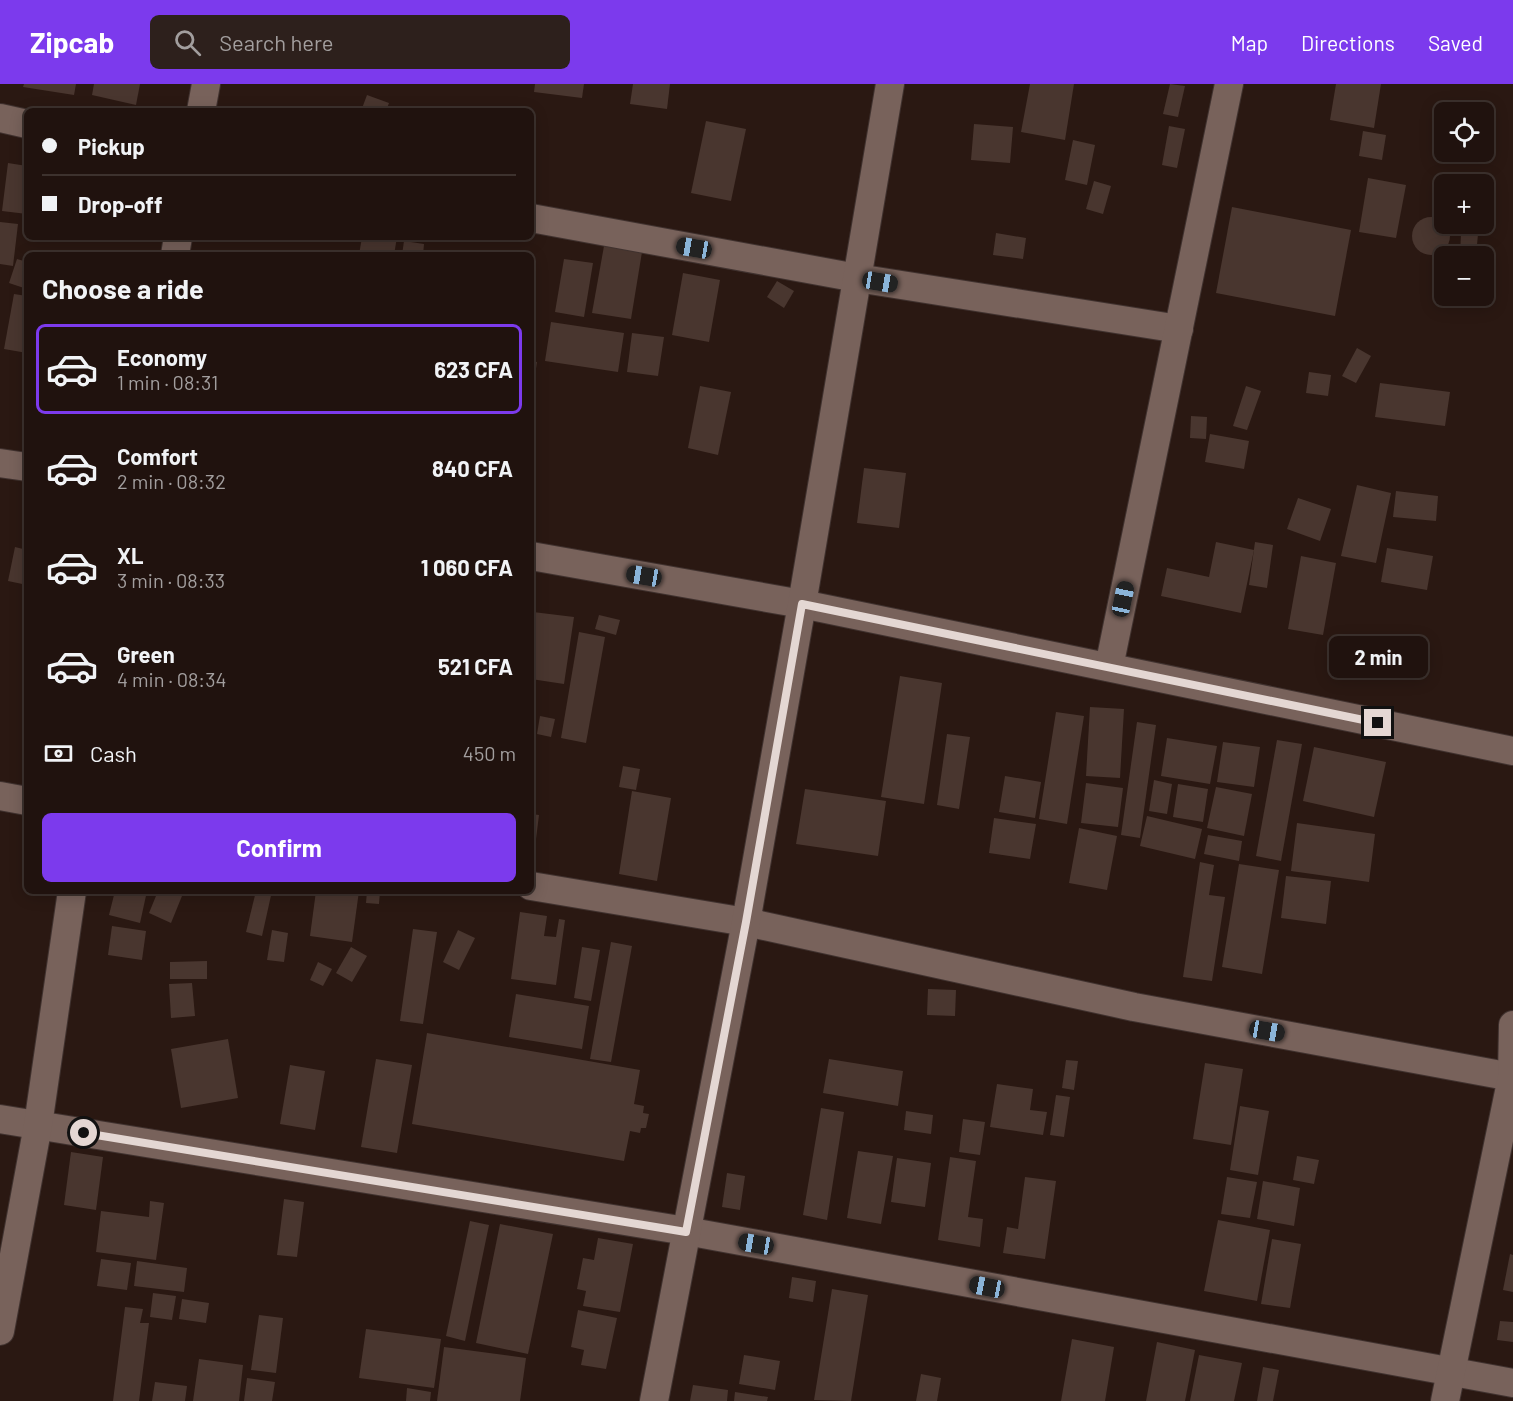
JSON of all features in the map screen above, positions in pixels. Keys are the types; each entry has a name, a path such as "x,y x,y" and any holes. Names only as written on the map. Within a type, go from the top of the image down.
{"street":[{"path":"202,108 206,84"},
{"path":"654,1401 746,922 890,84"},
{"path":"1109,667 1229,84"},
{"path":"0,118 24,123"},
{"path":"534,219 857,278 1179,329"},
{"path":"0,463 24,467"},
{"path":"534,557 802,604 1513,751"},
{"path":"0,796 24,800"},
{"path":"534,887 746,922 1134,1006 1512,1077"},
{"path":"0,1331 38,1125 72,894"},
{"path":"1445,1401 1449,1372 1512,1077 1513,1025"},
{"path":"0,1119 686,1232 1513,1383"}],"building":[{"path":"24,84 76,84 74,95 23,87"},
{"path":"94,84 140,84 136,105 92,95"},
{"path":"535,84 584,84 582,98 534,92"},
{"path":"633,84 670,84 667,109 630,104"},
{"path":"1030,84 1074,84 1065,140 1021,132"},
{"path":"1170,84 1185,86 1178,117 1163,114"},
{"path":"1336,84 1381,84 1374,128 1330,120"},
{"path":"367,95 389,103 387,108 362,108"},
{"path":"706,121 746,129 731,201 691,193"},
{"path":"974,124 1013,127 1010,163 971,160"},
{"path":"1169,126 1185,129 1177,168 1162,165"},
{"path":"1363,131 1386,135 1382,160 1359,156"},
{"path":"1073,140 1095,145 1087,185 1065,180"},
{"path":"8,163 24,166 24,214 2,211"},
{"path":"1368,178 1406,185 1396,238 1359,232"},
{"path":"1094,181 1111,186 1103,214 1086,209"},
{"path":"1232,207 1351,230 1335,316 1216,293"},
{"path":"1431,217 1434,218 1434,234 1449,234 1446,246 1434,246 1434,254 1431,255 1418,249 1412,236 1418,223"},
{"path":"0,222 18,224 13,266 0,264"},
{"path":"996,233 1026,238 1023,259 993,255"},
{"path":"1461,234 1478,234 1477,246 1460,246"},
{"path":"362,240 396,240 394,252 360,252"},
{"path":"404,241 424,244 423,252 402,252"},
{"path":"604,246 642,252 631,319 592,313"},
{"path":"17,259 24,261 24,288 9,283"},
{"path":"564,259 593,263 584,317 555,312"},
{"path":"683,273 720,280 709,342 672,335"},
{"path":"777,281 794,291 784,308 767,297"},
{"path":"14,294 24,296 24,352 4,349"},
{"path":"551,322 624,333 618,372 545,361"},
{"path":"632,333 664,337 658,376 627,372"},
{"path":"1357,348 1371,356 1356,383 1342,376"},
{"path":"534,362 537,362 534,381"},
{"path":"1309,372 1331,375 1328,396 1306,393"},
{"path":"1380,383 1450,392 1445,426 1375,417"},
{"path":"700,386 731,392 718,455 688,448"},
{"path":"1246,386 1261,391 1247,430 1233,426"},
{"path":"1191,416 1207,417 1206,439 1190,438"},
{"path":"1210,434 1249,441 1244,469 1205,462"},
{"path":"864,468 906,473 899,528 857,523"},
{"path":"1357,485 1391,493 1376,563 1341,556"},
{"path":"1396,491 1438,496 1436,521 1393,517"},
{"path":"1298,498 1331,509 1320,541 1287,529"},
{"path":"1216,542 1254,550 1241,613 1161,596 1167,568 1209,577"},
{"path":"1255,542 1273,545 1267,588 1249,585"},
{"path":"15,547 24,549 24,584 8,581"},
{"path":"1387,548 1433,556 1427,590 1381,582"},
{"path":"1301,556 1336,563 1323,635 1288,629"},
{"path":"534,612 574,617 564,684 534,679"},
{"path":"599,615 620,620 616,635 595,629"},
{"path":"579,632 605,637 586,743 561,738"},
{"path":"900,676 942,683 924,804 881,797"},
{"path":"1090,707 1124,709 1120,778 1086,776"},
{"path":"1056,712 1084,716 1067,824 1039,819"},
{"path":"540,716 555,719 551,737 537,734"},
{"path":"1137,722 1156,725 1140,838 1121,835"},
{"path":"947,734 970,737 959,809 937,805"},
{"path":"1167,738 1217,746 1210,784 1161,776"},
{"path":"1277,740 1302,744 1281,861 1256,856"},
{"path":"1223,742 1260,747 1254,787 1217,782"},
{"path":"1314,747 1386,762 1374,817 1303,801"},
{"path":"623,766 640,769 636,790 619,787"},
{"path":"1005,776 1041,782 1035,818 999,812"},
{"path":"1154,780 1172,784 1167,814 1149,811"},
{"path":"1086,783 1123,788 1118,827 1081,823"},
{"path":"1178,784 1208,789 1203,822 1173,817"},
{"path":"1216,787 1252,794 1244,836 1207,828"},
{"path":"805,789 886,801 878,856 796,844"},
{"path":"632,791 671,798 657,881 619,874"},
{"path":"534,814 539,815 534,855"},
{"path":"1147,816 1202,829 1195,859 1140,846"},
{"path":"994,818 1036,824 1030,859 989,853"},
{"path":"1297,823 1375,834 1369,882 1291,871"},
{"path":"1079,828 1117,836 1107,890 1069,883"},
{"path":"1208,835 1242,841 1239,861 1204,854"},
{"path":"1200,862 1214,865 1209,895 1225,897 1212,981 1183,977"},
{"path":"1239,864 1279,870 1262,974 1222,967"},
{"path":"1286,876 1331,881 1326,924 1281,918"},
{"path":"114,894 146,894 140,923 109,915"},
{"path":"157,894 183,894 171,923 149,913"},
{"path":"255,894 271,894 262,936 246,932"},
{"path":"316,894 359,894 352,942 310,936"},
{"path":"367,894 380,894 379,904 366,903"},
{"path":"520,912 547,916 544,936 556,937 559,919 565,920 556,985 511,979"},
{"path":"112,926 146,931 142,960 108,955"},
{"path":"413,929 437,932 423,1024 400,1021"},
{"path":"272,930 288,933 284,962 267,960"},
{"path":"458,930 475,938 459,970 443,962"},
{"path":"611,942 632,946 611,1062 590,1059"},
{"path":"351,947 367,956 352,982 336,973"},
{"path":"582,947 600,950 591,1001 574,998"},
{"path":"207,961 207,979 170,979 170,962"},
{"path":"318,962 332,969 323,986 310,980"},
{"path":"192,983 195,1016 171,1018 169,984"},
{"path":"928,989 956,990 955,1016 927,1015"},
{"path":"516,994 589,1006 582,1049 509,1037"},
{"path":"427,1033 640,1070 634,1104 644,1106 643,1113 649,1114 646,1128 641,1128 640,1133 630,1131 624,1161 412,1124"},
{"path":"228,1039 238,1098 181,1108 171,1049"},
{"path":"376,1059 412,1065 397,1153 361,1147"},
{"path":"829,1059 903,1071 898,1106 823,1093"},
{"path":"1066,1060 1078,1061 1074,1090 1062,1088"},
{"path":"1205,1063 1243,1069 1231,1145 1193,1139"},
{"path":"290,1065 325,1071 315,1130 280,1124"},
{"path":"997,1084 1033,1089 1030,1110 1047,1112 1043,1135 990,1127"},
{"path":"1056,1095 1070,1097 1064,1137 1050,1135"},
{"path":"1240,1106 1269,1111 1258,1175 1230,1170"},
{"path":"821,1108 844,1112 827,1220 803,1215"},
{"path":"906,1111 933,1115 931,1134 904,1130"},
{"path":"963,1119 985,1122 980,1155 959,1152"},
{"path":"858,1151 893,1156 881,1224 847,1218"},
{"path":"71,1152 103,1157 96,1210 64,1205"},
{"path":"1297,1156 1319,1160 1314,1184 1293,1180"},
{"path":"950,1157 976,1161 968,1217 983,1219 980,1247 938,1240"},
{"path":"897,1158 931,1163 925,1207 891,1202"},
{"path":"727,1173 745,1176 740,1210 722,1207"},
{"path":"1025,1177 1056,1181 1045,1259 1003,1253 1007,1227 1018,1229"},
{"path":"1227,1177 1257,1182 1250,1218 1221,1214"},
{"path":"1263,1181 1300,1188 1294,1226 1257,1219"},
{"path":"284,1199 304,1202 297,1257 277,1255"},
{"path":"150,1201 164,1203 156,1260 96,1252 101,1211 149,1217"},
{"path":"1218,1220 1270,1230 1257,1301 1204,1291"},
{"path":"470,1221 489,1225 465,1341 446,1336"},
{"path":"500,1224 553,1234 528,1354 476,1343"},
{"path":"598,1238 633,1244 620,1312 583,1306 586,1291 577,1289 583,1258 594,1260"},
{"path":"1272,1239 1301,1244 1290,1308 1261,1304"},
{"path":"1510,1254 1513,1255 1513,1292 1503,1290"},
{"path":"101,1259 131,1263 127,1290 97,1286"},
{"path":"137,1261 187,1268 184,1292 134,1286"},
{"path":"792,1277 816,1281 813,1302 789,1298"},
{"path":"832,1289 868,1295 851,1401 814,1400"},
{"path":"153,1293 176,1296 172,1320 150,1317"},
{"path":"182,1299 209,1303 206,1323 179,1319"},
{"path":"125,1307 143,1309 140,1323 149,1323 139,1401 113,1401"},
{"path":"578,1310 617,1318 606,1369 581,1365 584,1350 571,1347"},
{"path":"259,1315 283,1318 276,1373 251,1370"},
{"path":"1500,1321 1513,1322 1513,1342 1497,1340"},
{"path":"366,1329 441,1339 434,1388 359,1378"},
{"path":"1072,1339 1114,1347 1105,1401 1061,1401"},
{"path":"1157,1342 1195,1350 1185,1401 1146,1401"},
{"path":"444,1347 526,1358 520,1401 437,1401"},
{"path":"744,1355 780,1361 775,1390 739,1384"},
{"path":"1199,1355 1242,1363 1234,1401 1190,1401"},
{"path":"199,1359 243,1365 239,1401 193,1401"},
{"path":"1263,1367 1279,1370 1273,1401 1257,1401"},
{"path":"921,1374 941,1378 937,1401 916,1401"},
{"path":"247,1378 275,1382 272,1401 244,1401"},
{"path":"155,1382 187,1386 185,1401 152,1401"},
{"path":"693,1385 728,1390 727,1401 690,1401"},
{"path":"407,1388 431,1392 430,1401 406,1401"},
{"path":"735,1392 768,1397 767,1401 734,1401"}],"route":[{"path":"84,1133 686,1232 746,922 802,604 1378,723"}]}
